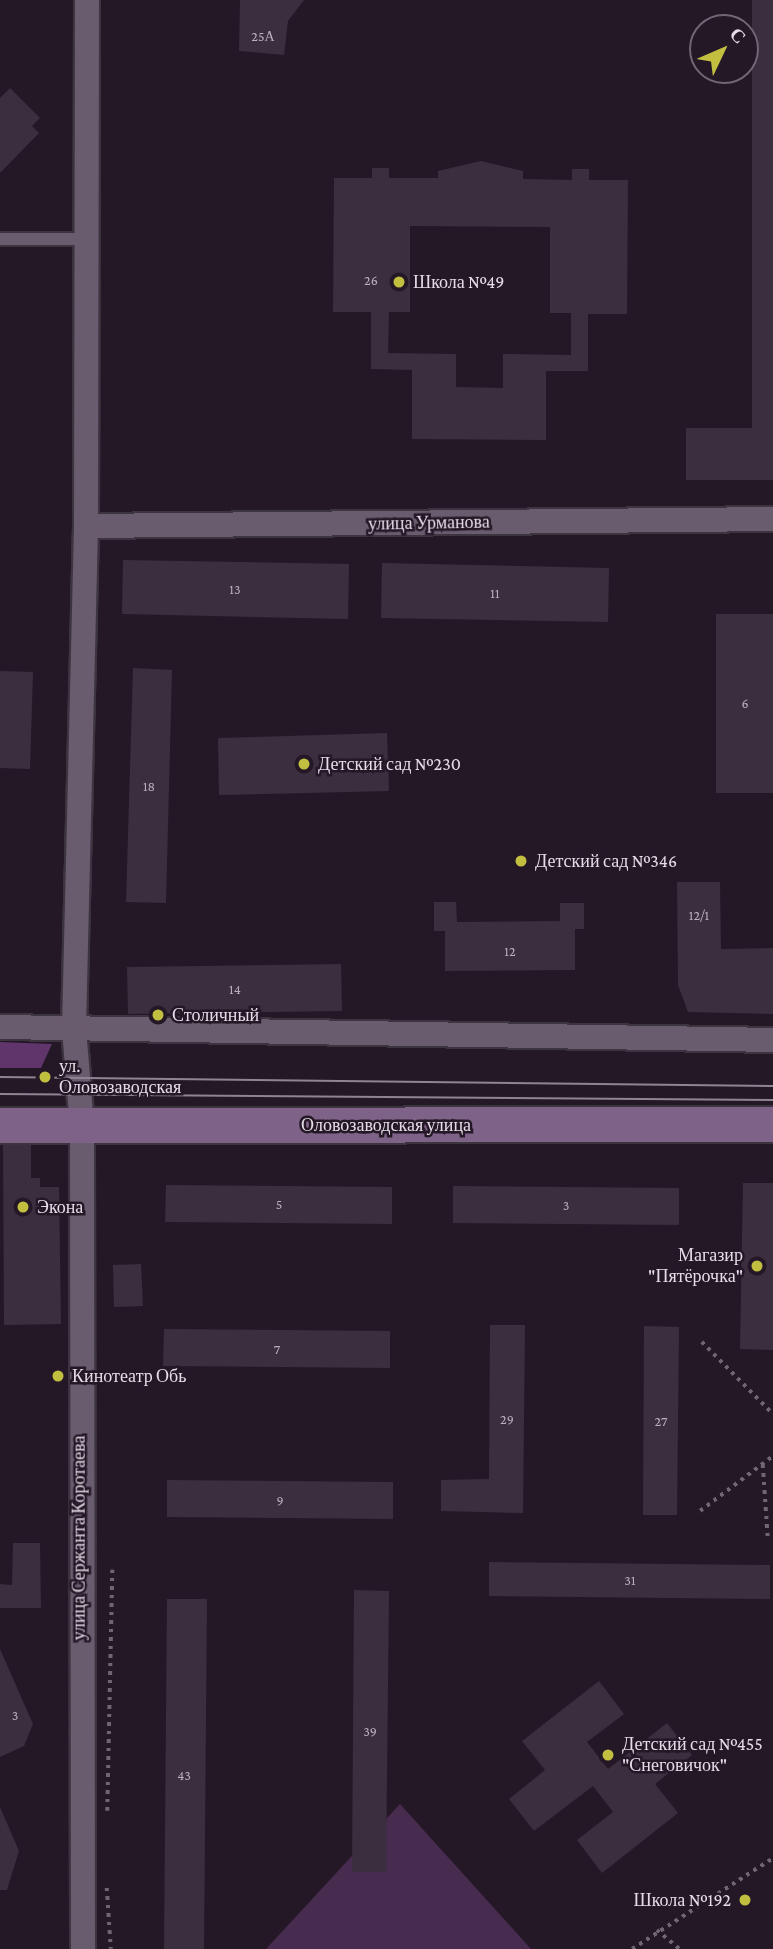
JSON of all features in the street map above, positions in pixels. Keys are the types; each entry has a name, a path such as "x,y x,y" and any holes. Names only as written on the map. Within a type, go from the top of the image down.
{"street":[{"name":"улица Сержанта Коротаева","path":"83,1949 82,1126 74,1028 86,526 87,0"},
{"name":"улица Урманова","path":"86,526 773,519"},
{"path":"0,1027 773,1040"},
{"name":"Оловозаводская улица","path":"0,1125 773,1124"}],"lane":[{"path":"0,239 88,239"}],"path":[{"path":"702,1342 773,1414"},
{"path":"700,1511 773,1456"},
{"path":"763,1465 768,1538"},
{"path":"107,1814 112,1570"},
{"path":"632,1949 657,1930 773,1858"},
{"path":"107,1882 111,1949"},
{"path":"657,1930 680,1949"}],"shaded area":[{"path":"0,1042 52,1044 41,1068 0,1068"},
{"path":"400,1804 531,1949 266,1949"}],"building":[{"path":"240,0 304,0 288,21 284,55 239,51"},
{"path":"752,0 773,0 773,480 686,480 686,428 752,428 752,84 759,84 759,14 752,14"},
{"path":"10,88 40,118 32,126 39,133 0,173 0,98"},
{"path":"481,161 523,171 523,179 572,180 572,169 589,169 589,180 628,180 627,314 588,314 588,371 546,371 546,440 412,439 412,370 371,369 371,312 333,312 334,178 372,178 372,168 389,168 389,178 438,178 438,171","holes":["410,226 550,227 550,313 571,313 571,355 503,354 503,388 456,387 456,354 388,353 389,312 410,312"]},
{"path":"123,560 349,564 348,619 122,614"},
{"path":"382,563 609,568 608,622 381,618"},
{"path":"716,614 773,614 773,793 716,793"},
{"path":"133,668 172,670 166,903 126,902"},
{"path":"0,671 33,672 30,769 0,768"},
{"name":"Детский сад №230","path":"387,733 389,791 219,795 218,738"},
{"path":"677,882 720,882 721,949 773,948 773,1014 688,1012 678,985"},
{"path":"434,902 456,902 457,922 560,921 560,903 584,903 584,929 575,929 575,970 445,971 445,931 434,931"},
{"path":"341,964 342,1011 128,1014 127,967"},
{"path":"3,1145 31,1145 31,1178 40,1178 40,1187 59,1187 61,1324 4,1325"},
{"name":"Магазир \"Пятёрочка\"","path":"743,1183 773,1183 773,1350 740,1349"},
{"path":"166,1185 392,1187 392,1224 165,1222"},
{"path":"453,1186 679,1188 679,1225 453,1223"},
{"path":"141,1264 143,1306 114,1307 113,1265"},
{"path":"490,1325 525,1325 523,1513 441,1511 441,1480 489,1479"},
{"path":"644,1326 679,1327 677,1515 643,1515"},
{"path":"164,1329 390,1331 390,1368 163,1366"},
{"path":"167,1480 393,1482 393,1519 167,1517"},
{"path":"13,1543 40,1543 41,1608 0,1608 0,1584 12,1585"},
{"path":"489,1562 770,1565 770,1599 489,1596"},
{"path":"354,1590 389,1591 386,1872 352,1872"},
{"path":"167,1599 207,1599 204,1949 164,1949"},
{"path":"0,1649 33,1724 24,1746 0,1757"},
{"path":"599,1681 624,1714 587,1742 608,1769 667,1723 692,1755 655,1784 678,1813 602,1873 577,1840 613,1812 593,1786 534,1831 509,1799 545,1770 522,1741"},
{"path":"0,1807 19,1851 7,1890 0,1890"}],"tram line":[{"path":"0,1077 773,1086"},
{"path":"0,1094 773,1100"}],"place":[{"name":"Школа №49","path":"399,282"},
{"name":"Детский сад №230","path":"304,764"},
{"name":"Детский сад №346","path":"521,861"},
{"name":"Столичный","path":"158,1015"},
{"name":"ул. Оловозаводская","path":"45,1077"},
{"name":"Экона","path":"23,1207"},
{"name":"Магазир \"Пятёрочка\"","path":"757,1266"},
{"name":"Кинотеатр Обь","path":"58,1376"},
{"name":"Детский сад №455 \"Снеговичок\"","path":"608,1755"},
{"name":"Школа №192","path":"745,1900"}]}
